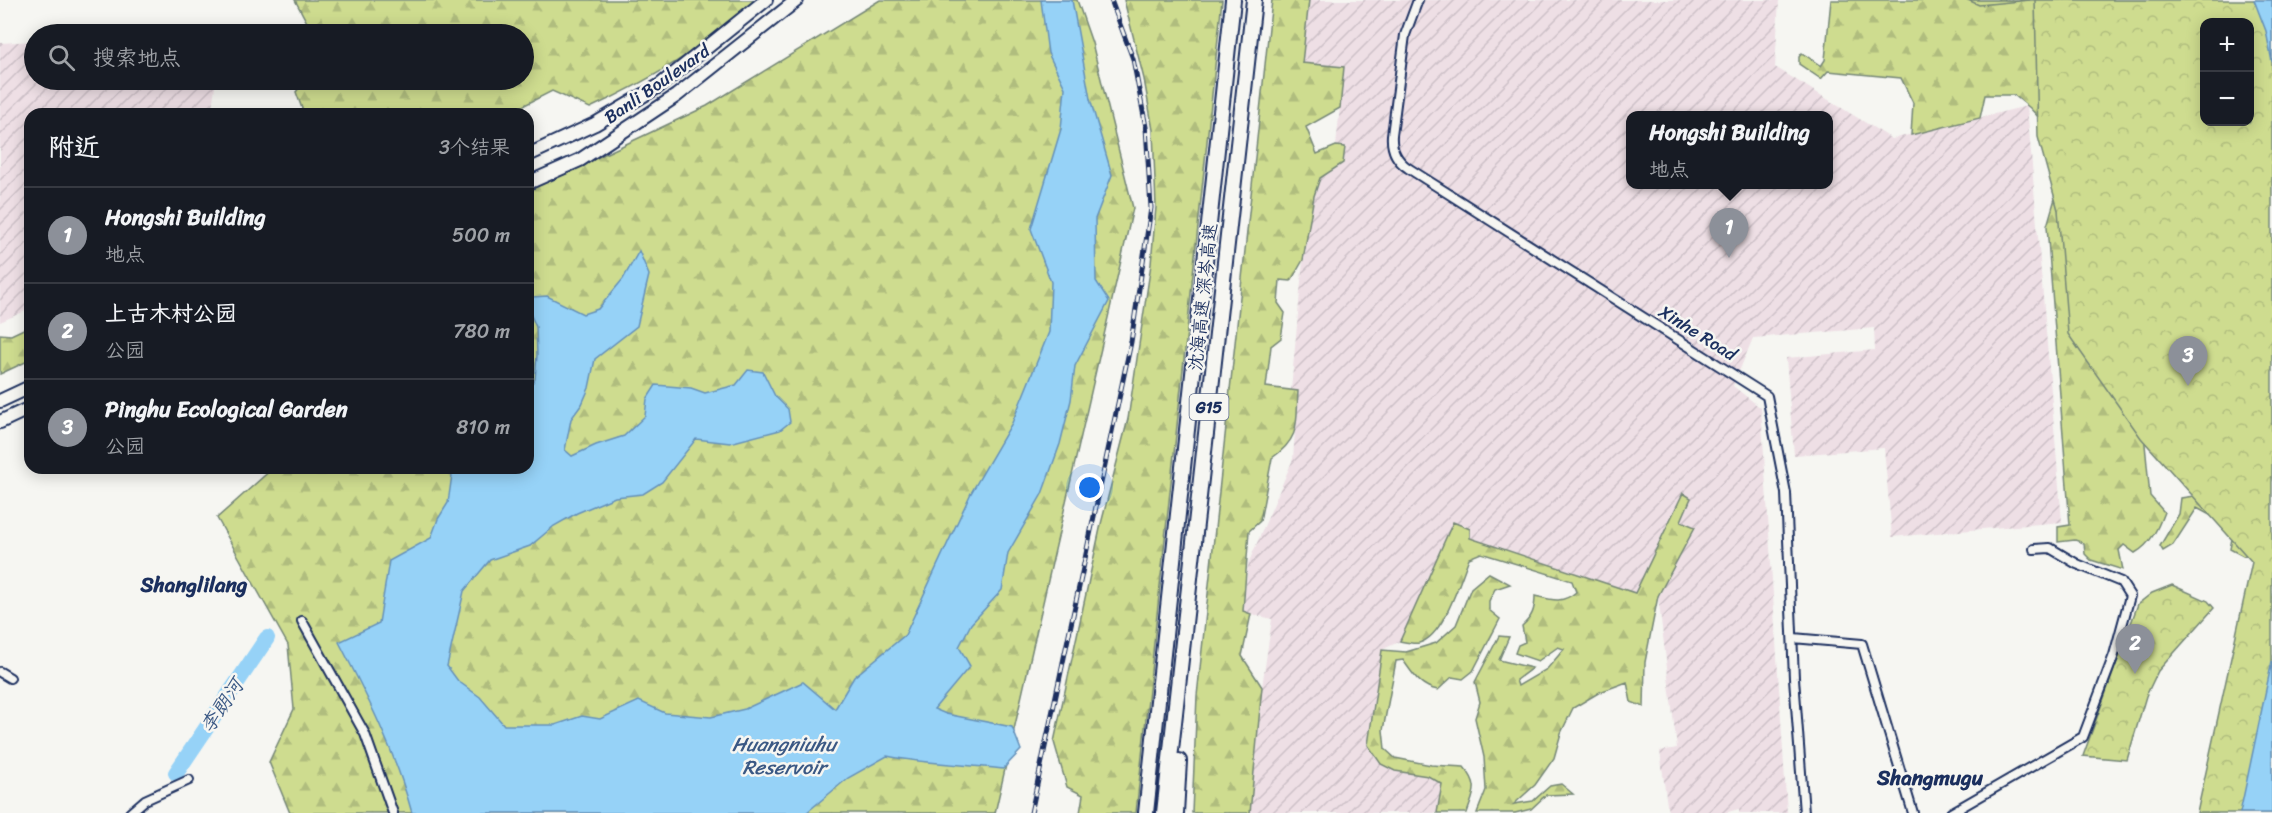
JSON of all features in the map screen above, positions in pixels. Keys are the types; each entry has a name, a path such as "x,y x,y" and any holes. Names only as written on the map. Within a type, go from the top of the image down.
{"highway":[{"name":"沈海高速 深岑高速","path":"1146,813 1233,0"},
{"name":"沈海高速 深岑高速","path":"1164,813 1254,0"},
{"path":"1176,813 1191,572"}],"main road":[{"name":"Banli Boulevard","path":"534,152 595,124 659,86 766,0"},
{"name":"Banli Boulevard","path":"534,180 580,160 676,96 796,0"},
{"path":"0,401 24,390"},
{"path":"0,422 24,411"}],"street":[{"name":"Xinhe Road","path":"1418,0 1405,35 1392,135 1393,148 1398,160 1407,168 1767,396 1786,493 1792,638 1804,813"},
{"path":"1951,813 2083,737 2114,655 2130,596 2121,582 2077,564 2050,548 2034,549"},
{"path":"302,621 365,734 393,813"},
{"path":"1792,638 1862,644 1913,813"},
{"path":"0,672 10,678"},
{"path":"130,813 145,801 189,780"}],"shaded area":[{"path":"1309,0 1779,0 1775,67 1892,139 2027,106 2062,522 1892,537 1884,448 1794,455 1786,358 1875,350 1874,328 1753,338 1733,386 1761,408 1787,813 1739,813 1739,809 1724,813 1668,813 1660,751 1677,748 1658,596 1695,528 1681,521 1691,498 1683,493 1636,593 1470,538 1453,522 1400,641 1382,650 1381,764 1395,771 1428,776 1442,784 1437,813 1250,813 1262,687 1272,619 1243,612 1248,564 1293,459 1298,391 1291,390 1303,260 1314,196 1320,178 1343,163 1345,147 1336,146 1344,67 1302,63"},
{"path":"24,42 24,90 215,90 212,108 24,108 24,312 0,322 0,43"}],"green space":[{"path":"295,0 755,0 697,48 635,86 590,108 552,91 519,108 302,108 296,92 298,90 534,90 534,24 308,24"},
{"path":"880,0 1077,0 1092,43 1133,208 995,813 290,813 269,762 294,709 288,645 217,518 266,474 534,474 534,187 707,106"},
{"path":"1124,0 1222,0 1136,813 1080,813 1083,795 1067,787 1054,742 1101,524 1128,419 1151,264 1156,207 1153,130 1144,79"},
{"path":"1272,0 1309,0 1302,63 1344,67 1340,108 1306,127 1317,154 1336,146 1345,147 1343,163 1320,178 1314,196 1303,260 1291,281 1280,280 1278,303 1285,313 1281,338 1271,346 1266,387 1298,391 1297,412 1295,429 1288,444 1272,458 1260,521 1249,531 1243,611 1251,614 1242,656 1262,687 1250,813 1192,813 1197,696"},
{"path":"1831,0 2147,0 2263,552 2243,556 2230,549 2234,528 2197,508 2173,545 2163,551 2160,546 2179,514 2181,498 2201,495 2143,424 2150,496 2164,512 2150,540 2135,553 2124,545 2119,550 2123,570 2091,560 2085,554 2084,543 2075,540 2058,542 2058,527 2070,525 2047,226 2058,188 2050,130 2030,108 2014,95 1985,95 1980,118 1911,135 1913,103 1901,78 1828,71 1821,79 1799,64 1799,57 1802,53 1821,66 1825,60"},
{"path":"1968,0 2030,0 1979,5"},
{"path":"2035,0 2272,0 2272,813 2197,813 2252,562 2141,438 2068,334 2058,210 2038,137"},
{"path":"24,329 24,363 0,374 0,334 11,335"},
{"path":"1683,493 1691,498 1681,521 1695,527 1658,596 1645,662 1644,707 1631,702 1627,682 1600,692 1573,708 1561,733 1554,758 1535,785 1514,804 1533,801 1550,786 1561,784 1573,794 1546,795 1531,809 1515,813 1477,813 1486,790 1484,757 1475,718 1480,702 1475,682 1499,636 1509,637 1499,660 1532,668 1516,680 1518,686 1547,669 1564,649 1558,647 1538,661 1515,653 1518,645 1525,642 1522,626 1532,613 1535,596 1561,600 1576,592 1572,581 1481,553 1469,558 1450,606 1428,639 1419,643 1400,641 1453,522 1470,529 1470,538 1635,593"},
{"path":"1489,573 1510,584 1495,589 1489,601 1489,610 1500,619 1473,671 1463,679 1452,677 1438,690 1422,683 1403,660 1396,661 1383,730 1385,749 1395,758 1431,765 1464,767 1474,784 1467,813 1437,813 1442,784 1428,776 1395,771 1381,764 1368,745 1382,650 1406,652 1436,643 1456,625 1471,588"},
{"path":"2172,585 2208,601 2214,608 2158,671 2146,696 2127,760 2083,756 2138,604 2152,593"}],"water":[{"name":"Huangniuhu Reservoir","path":"1041,0 1072,0 1090,99 1112,175 1095,219 1096,281 1109,301 1075,366 1071,400 1060,444 1042,494 1008,553 1002,590 971,624 959,647 970,666 934,709 946,714 1012,727 1021,750 1003,769 887,756 848,778 806,813 412,813 389,746 339,642 379,623 389,561 431,538 438,519 448,503 452,474 534,474 534,380 537,355 534,297 547,296 583,314 598,309 623,279 639,251 649,275 637,326 595,359 589,388 582,404 571,419 565,450 572,456 624,436 645,416 647,399 656,385 691,388 705,393 736,385 748,370 763,372 775,396 788,409 790,422 780,430 730,443 696,439 662,482 643,494 615,497 577,513 554,526 530,546 490,560 464,591 447,666 458,681 480,697 504,725 555,725 582,716 600,719 639,701 665,713 711,717 745,709 803,682 835,709 854,677 905,635 971,493 1012,423 1049,332 1051,282 1031,229 1061,129 1065,88 1048,53"},
{"path":"2254,0 2272,0 2272,62 2266,31"},
{"path":"2272,661 2272,813 2240,813"}],"waterway":[{"name":"李朗河","path":"176,773 267,638"}],"railway":[{"path":"1031,813 1131,342 1151,208 1146,127 1133,59 1111,0"}],"place":[{"name":"Hongshi Building","path":"1729,258"},
{"name":"Pinghu Ecological Garden","path":"2188,386"},
{"name":"上古木村公园","path":"2135,674"}],"district":[{"name":"Shanglilang","path":"194,585"},
{"name":"Shangmugu","path":"1930,778"}]}
